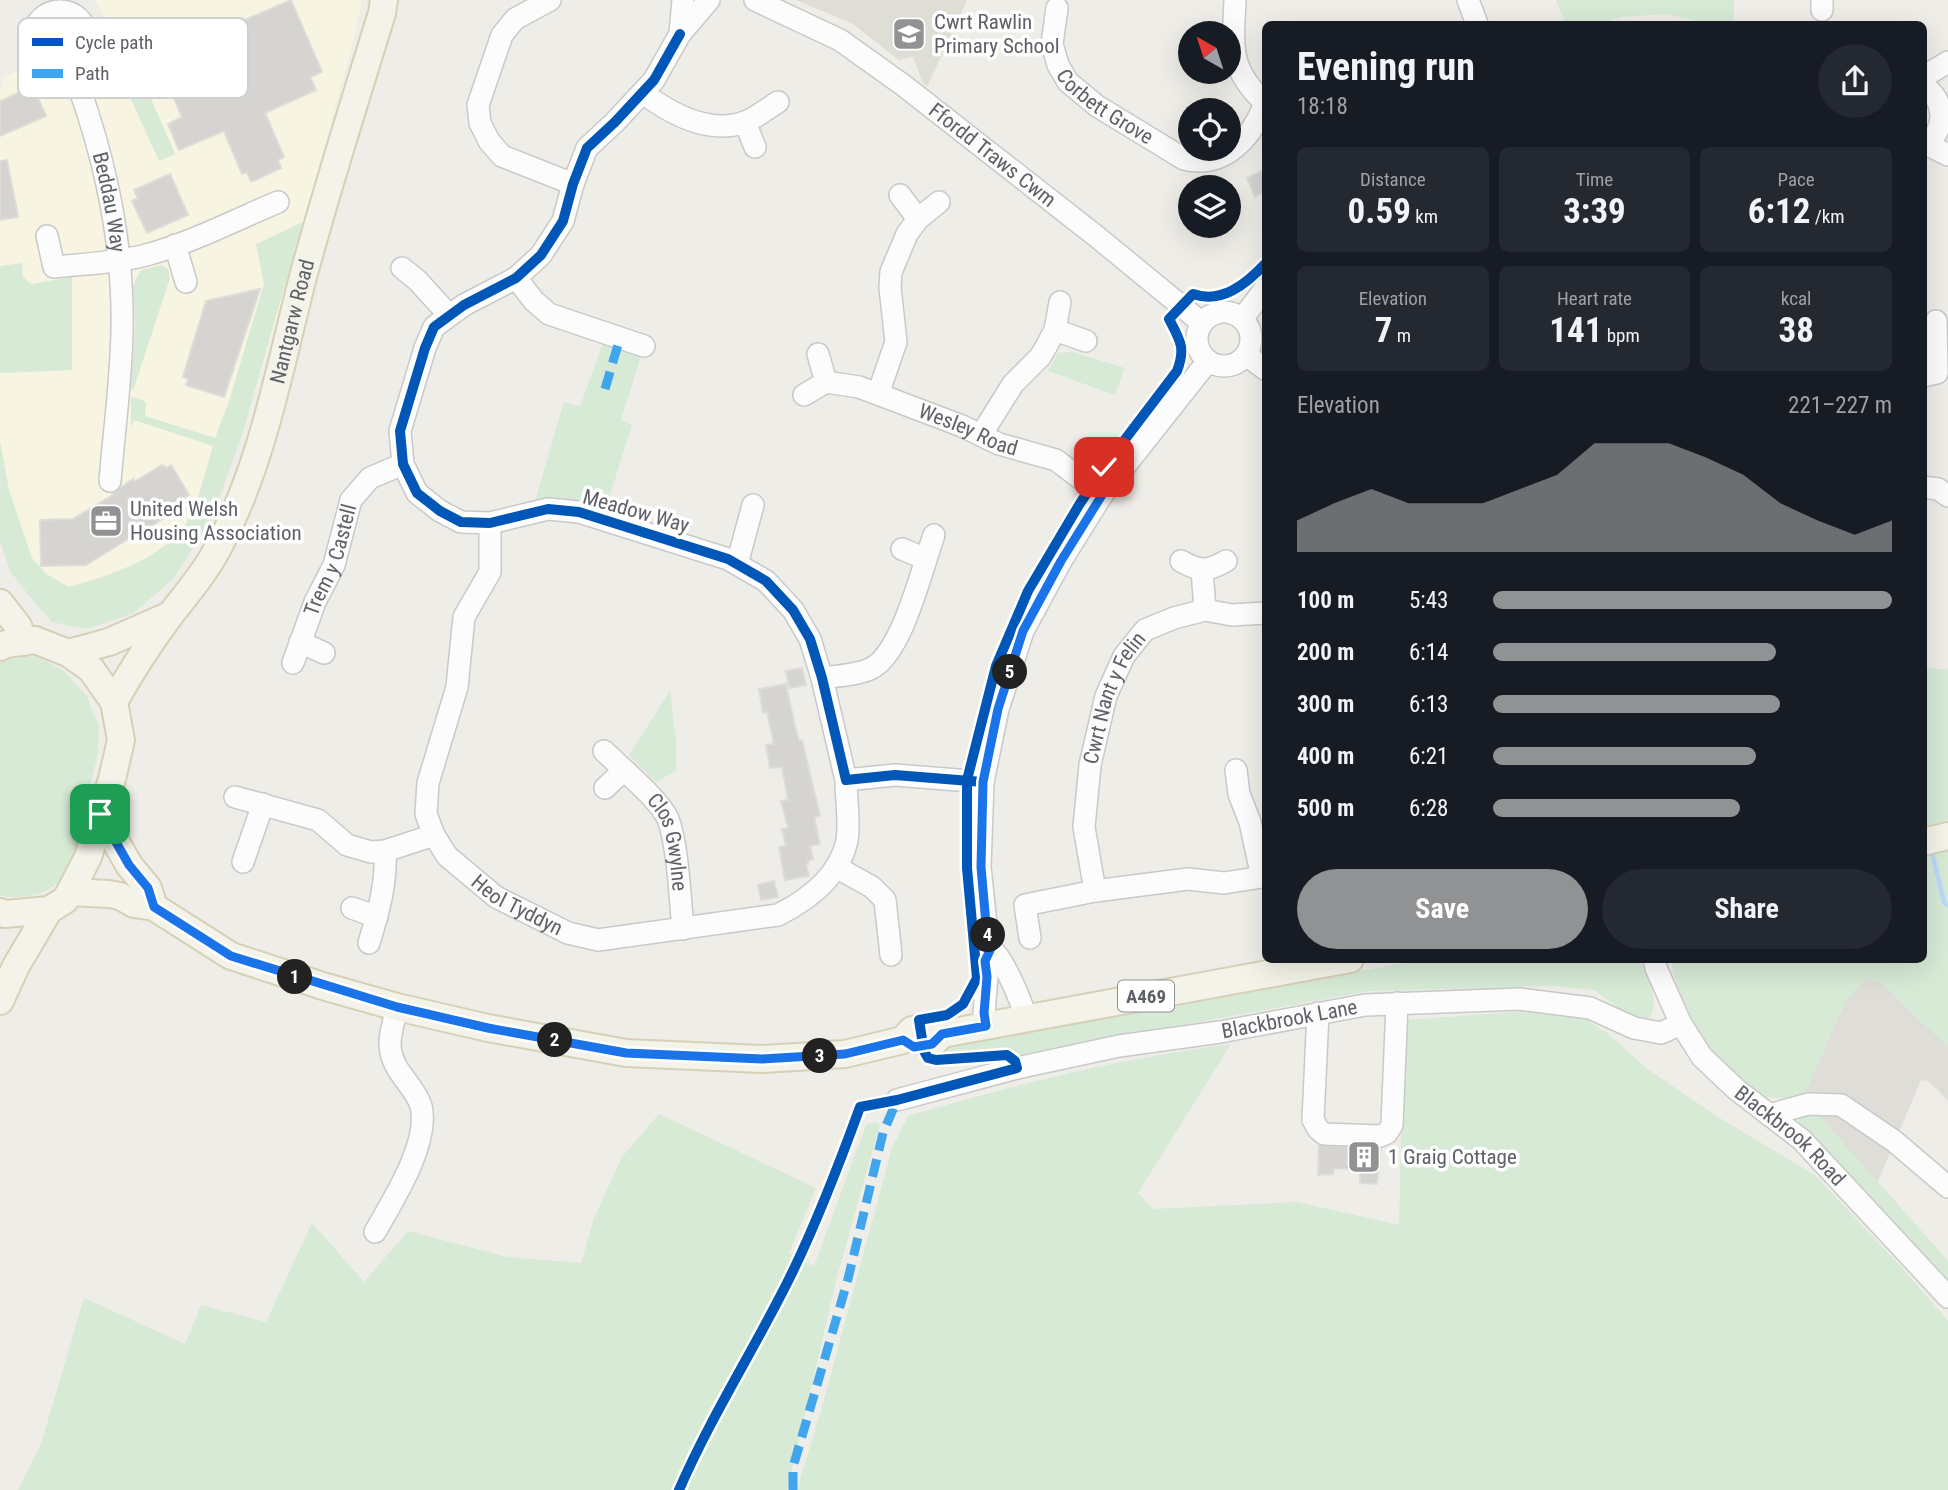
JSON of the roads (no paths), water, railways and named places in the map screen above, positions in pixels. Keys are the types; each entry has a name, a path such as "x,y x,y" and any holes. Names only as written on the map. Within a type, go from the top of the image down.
{"main road":[{"name":"Nantgarw Road","path":"114,702 133,668 170,615 199,580 220,545 240,500 275,389 304,273 385,4"},
{"path":"0,603 18,626 12,645 35,640 68,653 91,669 114,702 121,740 88,857 65,900 49,910 5,914 0,912"},
{"name":"Nantgarw Road","path":"68,653 109,642 170,615"},
{"path":"100,814 129,865 148,888 154,907"},
{"path":"1927,841 1948,836"},
{"name":"A469","path":"70,892 109,894 120,896 134,904 154,907 231,956 397,1007 488,1028 626,1053 762,1059 845,1054 903,1040 914,1047 932,1044 942,1034 1328,963"},
{"path":"0,1001 16,966 49,910"}],"street":[{"path":"550,0 526,5 502,36 478,105 480,123 489,141 502,156 573,184"},
{"name":"Meadow Way","path":"680,34 682,0"},
{"name":"Meadow Way","path":"709,0 680,34 654,80 587,148 573,184 564,221 541,255 516,278 464,304 434,327 421,360 400,431 404,464 417,493 440,511 461,522 490,523 548,509 579,512 729,559 766,581 793,610 810,639 846,780"},
{"path":"1235,0 1233,53 1245,81 1262,100"},
{"path":"1468,0 1476,21"},
{"name":"Ffordd Traws Cwm","path":"763,2 840,40 903,85 1202,323"},
{"path":"43,7 65,11 79,18"},
{"name":"Corbett Grove","path":"1057,8 1052,44 1058,65 1068,82 1097,106 1184,159 1199,163 1221,158 1258,122 1262,111"},
{"path":"1927,75 1948,62"},
{"path":"1927,143 1938,132 1943,120 1948,85"},
{"path":"1927,88 1932,92 1943,120"},
{"path":"643,93 666,110 701,123 721,126 745,122 778,102"},
{"name":"Beddau Way","path":"84,98 104,168 119,260 146,255 175,245 278,202"},
{"path":"745,122 755,147"},
{"path":"1927,146 1948,155"},
{"path":"900,195 918,219"},
{"path":"878,394 896,342 890,288 891,272 898,251 918,219 939,202"},
{"path":"47,236 54,267 119,260 122,332 110,481"},
{"path":"175,245 186,282"},
{"path":"417,272 449,315"},
{"path":"516,278 534,301 549,314 618,329 644,346"},
{"path":"1242,319 1262,293"},
{"path":"981,435 1013,384 1040,357 1055,330 1060,302"},
{"path":"1223,312 1242,319 1250,330 1251,339 1246,355 1232,365 1224,366 1208,361 1202,355 1197,339 1202,323 1208,317 1223,312"},
{"path":"1927,375 1937,373 1936,321"},
{"path":"1055,330 1086,341"},
{"path":"804,395 826,382 818,354"},
{"path":"1246,355 1262,367"},
{"path":"1026,1018 1023,1005 1001,958 991,948 986,924 981,867 983,782 998,709 1023,631 1061,561 1102,495 1208,361"},
{"name":"Wesley Road","path":"826,382 859,387 999,444 1056,460 1102,495"},
{"name":"Trem y Castell","path":"293,663 315,601 334,565 351,500 370,478 404,464"},
{"path":"1927,487 1938,489 1948,496"},
{"path":"737,564 753,505"},
{"name":"Heol Tyddyn","path":"490,523 490,572 464,617 457,687 428,783 426,814 434,835 447,856 496,897 568,933 598,940 778,915 804,902 825,883 836,867 847,840 846,780"},
{"path":"822,678 871,669 887,656 898,641 934,536"},
{"path":"902,549 926,559"},
{"path":"1181,561 1202,570 1213,569 1226,561"},
{"path":"1202,570 1205,610"},
{"name":"Cwrt Nant y Felin","path":"1094,891 1084,827 1090,765 1106,696 1124,656 1145,630 1174,618 1205,610 1232,615 1262,613"},
{"name":"Trem y Castell","path":"300,642 324,653"},
{"name":"Clos Gwylne","path":"604,751 659,805 667,818 672,835 683,929"},
{"name":"Clos Gwylne","path":"605,788 624,770"},
{"path":"1237,770 1239,794 1250,822 1262,869"},
{"path":"846,780 895,775 983,782"},
{"path":"235,797 318,820 347,845 371,852 385,851 434,835"},
{"path":"243,862 262,804"},
{"path":"369,943 386,871 385,851"},
{"path":"836,867 872,887 884,900 891,955"},
{"path":"1030,938 1025,905 1094,891 1188,879 1224,883 1262,877"},
{"path":"352,908 377,918"},
{"path":"986,1026 985,961 991,948"},
{"name":"Blackbrook Road","path":"1655,963 1681,1024 1702,1057 1737,1090 1802,1140 1948,1297"},
{"name":"Blackbrook Lane","path":"897,1100 1017,1068 1119,1046 1220,1032 1365,1005 1519,999 1590,1008 1634,1028 1661,1033 1681,1024"},
{"path":"1318,1013 1315,1126 1324,1134 1380,1136 1387,1133 1392,1125 1397,1003"},
{"path":"375,1232 397,1194 420,1139 423,1122 420,1104 390,1058 388,1044 397,1007"},
{"path":"1769,1115 1808,1104 1841,1105 1894,1141 1948,1187"}],"waterway":[{"path":"1931,849 1944,902 1948,905"}],"place":[{"name":"Cwrt Rawlin Primary School","path":"909,34"},
{"name":"United Welsh Housing Association","path":"106,521"},
{"name":"1 Graig Cottage","path":"1364,1157"}]}
